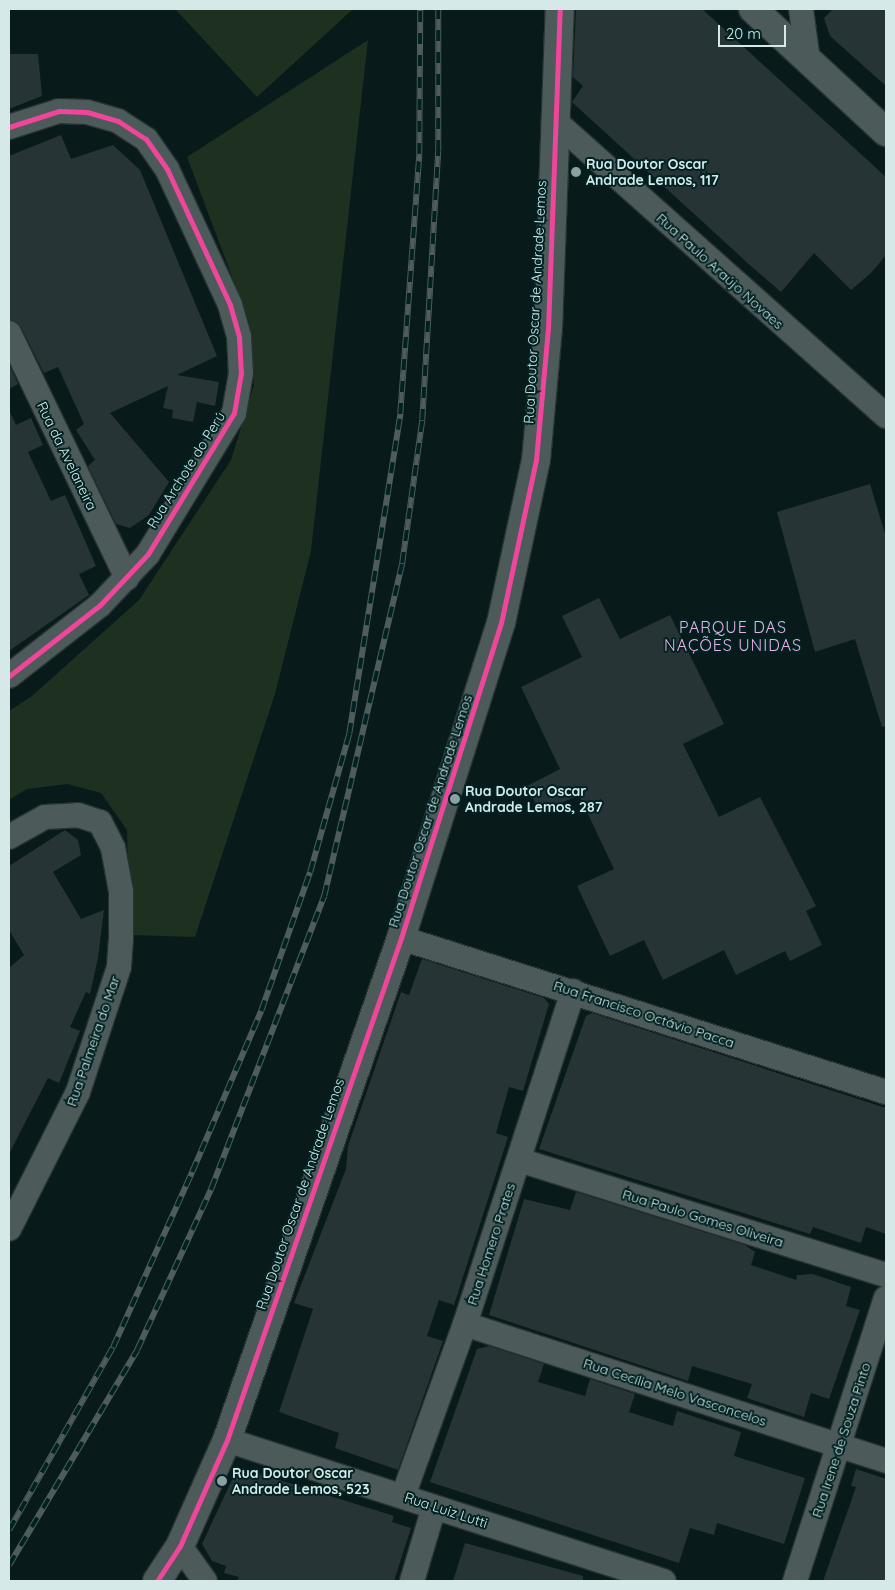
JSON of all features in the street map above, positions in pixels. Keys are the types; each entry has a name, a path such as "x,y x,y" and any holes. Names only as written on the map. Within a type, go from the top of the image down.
{"street":[{"name":"Rua Doutor Oscar de Andrade Lemos","path":"158,1581 180,1546 227,1440 401,938 501,624 531,496 548,330 560,9"},
{"path":"754,9 886,132"},
{"path":"801,9 808,61"},
{"name":"Rua Archote do Perú","path":"9,127 59,111 87,112 118,121 146,139 167,169 230,305 239,337 241,373 234,414 148,554 94,611 9,676"},
{"name":"Rua Paulo Araújo Novaes","path":"556,122 886,416"},
{"name":"Rua da Avelaneira","path":"9,332 127,578"},
{"name":"Rua Palmeira do Mar","path":"9,837 44,817 78,815 100,822 113,848 121,891 122,938 119,967 78,1092 9,1229"},
{"name":"Rua Francisco Octávio Pacca","path":"401,938 573,991 886,1092"},
{"name":"Rua Homero Prates","path":"403,1496 465,1324 573,991"},
{"name":"Rua Paulo Gomes Oliveira","path":"519,1160 886,1275"},
{"name":"Rua Irene de Souza Pinto","path":"795,1581 886,1298"},
{"name":"Rua Cecília Melo Vasconcelos","path":"465,1324 886,1461"},
{"name":"Rua Luiz Lutti","path":"227,1440 403,1496 597,1571 664,1581"},
{"path":"412,1581 434,1507"},
{"path":"180,1546 205,1581"}],"green space":[{"path":"175,9 352,9 352,10 257,97"},
{"path":"368,40 311,551 275,694 195,937 129,935 127,830 101,793 67,784 27,789 9,800 9,711 32,696 139,600 231,460 254,385 249,322 187,157"}],"building":[{"path":"576,9 702,9 886,177 886,255 871,273 851,290 814,253 781,292 752,267 572,102 583,86 573,77"},
{"path":"833,9 886,9 886,86 830,36 824,18"},
{"path":"9,54 38,54 42,96 9,109"},
{"path":"61,135 71,159 113,145 140,170 217,356 177,375 219,382 215,406 197,402 193,422 172,418 173,410 163,408 168,386 110,413 169,482 149,515 130,528 116,524 88,466 95,460 76,430 84,424 58,367 44,373 21,327 9,319 9,156"},
{"path":"9,364 18,384 9,389"},
{"path":"9,410 16,425 31,418 43,445 28,452 51,501 65,495 96,566 79,574 89,595 9,651"},
{"path":"870,484 886,537 886,726 882,727 855,639 815,652 777,512"},
{"path":"599,598 620,639 670,615 724,724 683,744 719,817 760,797 816,906 806,911 822,945 790,961 785,951 736,975 724,950 663,980 644,940 610,956 577,886 614,869 579,795 540,813 527,786 560,769 521,687 582,657 562,616"},
{"path":"65,830 78,840 81,855 53,872 81,919 104,910 98,958 90,994 86,992 70,1027 80,1031 59,1083 48,1078 9,1154 9,968 24,955 9,930 9,866"},
{"path":"422,959 544,998 549,1004 523,1091 509,1087 496,1133 508,1137 454,1305 439,1300 427,1336 443,1341 398,1470 335,1448 339,1433 279,1412 313,1309 294,1303 346,1169 348,1146 401,992 409,995"},
{"path":"592,1013 886,1108 886,1234 866,1227 861,1243 813,1227 810,1234 539,1149 586,1016"},
{"path":"576,1192 745,1245 755,1252 751,1265 796,1280 797,1275 813,1274 851,1287 846,1306 860,1310 829,1399 811,1393 804,1417 747,1398 752,1384 692,1366 688,1381 489,1315 524,1199 570,1210"},
{"path":"489,1346 544,1364 538,1382 585,1396 590,1379 635,1394 629,1412 673,1426 677,1411 741,1432 734,1456 805,1478 784,1544 717,1523 714,1535 690,1528 679,1563 430,1482 477,1349"},
{"path":"238,1467 394,1516 392,1522 411,1528 394,1581 237,1581 239,1577 224,1573 226,1566 212,1561 202,1544"},
{"path":"856,1469 886,1479 886,1581 823,1581 856,1487 851,1486"},
{"path":"465,1543 583,1576 583,1581 453,1581"}],"railway":[{"path":"9,1530 113,1347 192,1172 261,1011 310,872 349,734 400,414 419,154 420,9"},
{"path":"9,1565 137,1350 211,1189 324,896 402,563 422,420 438,151 438,9"}],"cycle path":[{"path":"157,1581 180,1546 227,1440 401,938 501,623 536,460 548,329 560,9"},
{"path":"9,127 59,111 87,112 118,121 146,139 167,169 230,305 239,337 241,373 234,413 148,554 100,605 9,676"}],"place":[{"name":"Rua Doutor Oscar Andrade Lemos, 117","path":"576,172"},
{"name":"Rua Doutor Oscar Andrade Lemos, 287","path":"455,799"},
{"name":"Rua Doutor Oscar Andrade Lemos, 523","path":"222,1481"}],"district":[{"name":"PARQUE DAS NAÇÕES UNIDAS","path":"733,636"}]}
